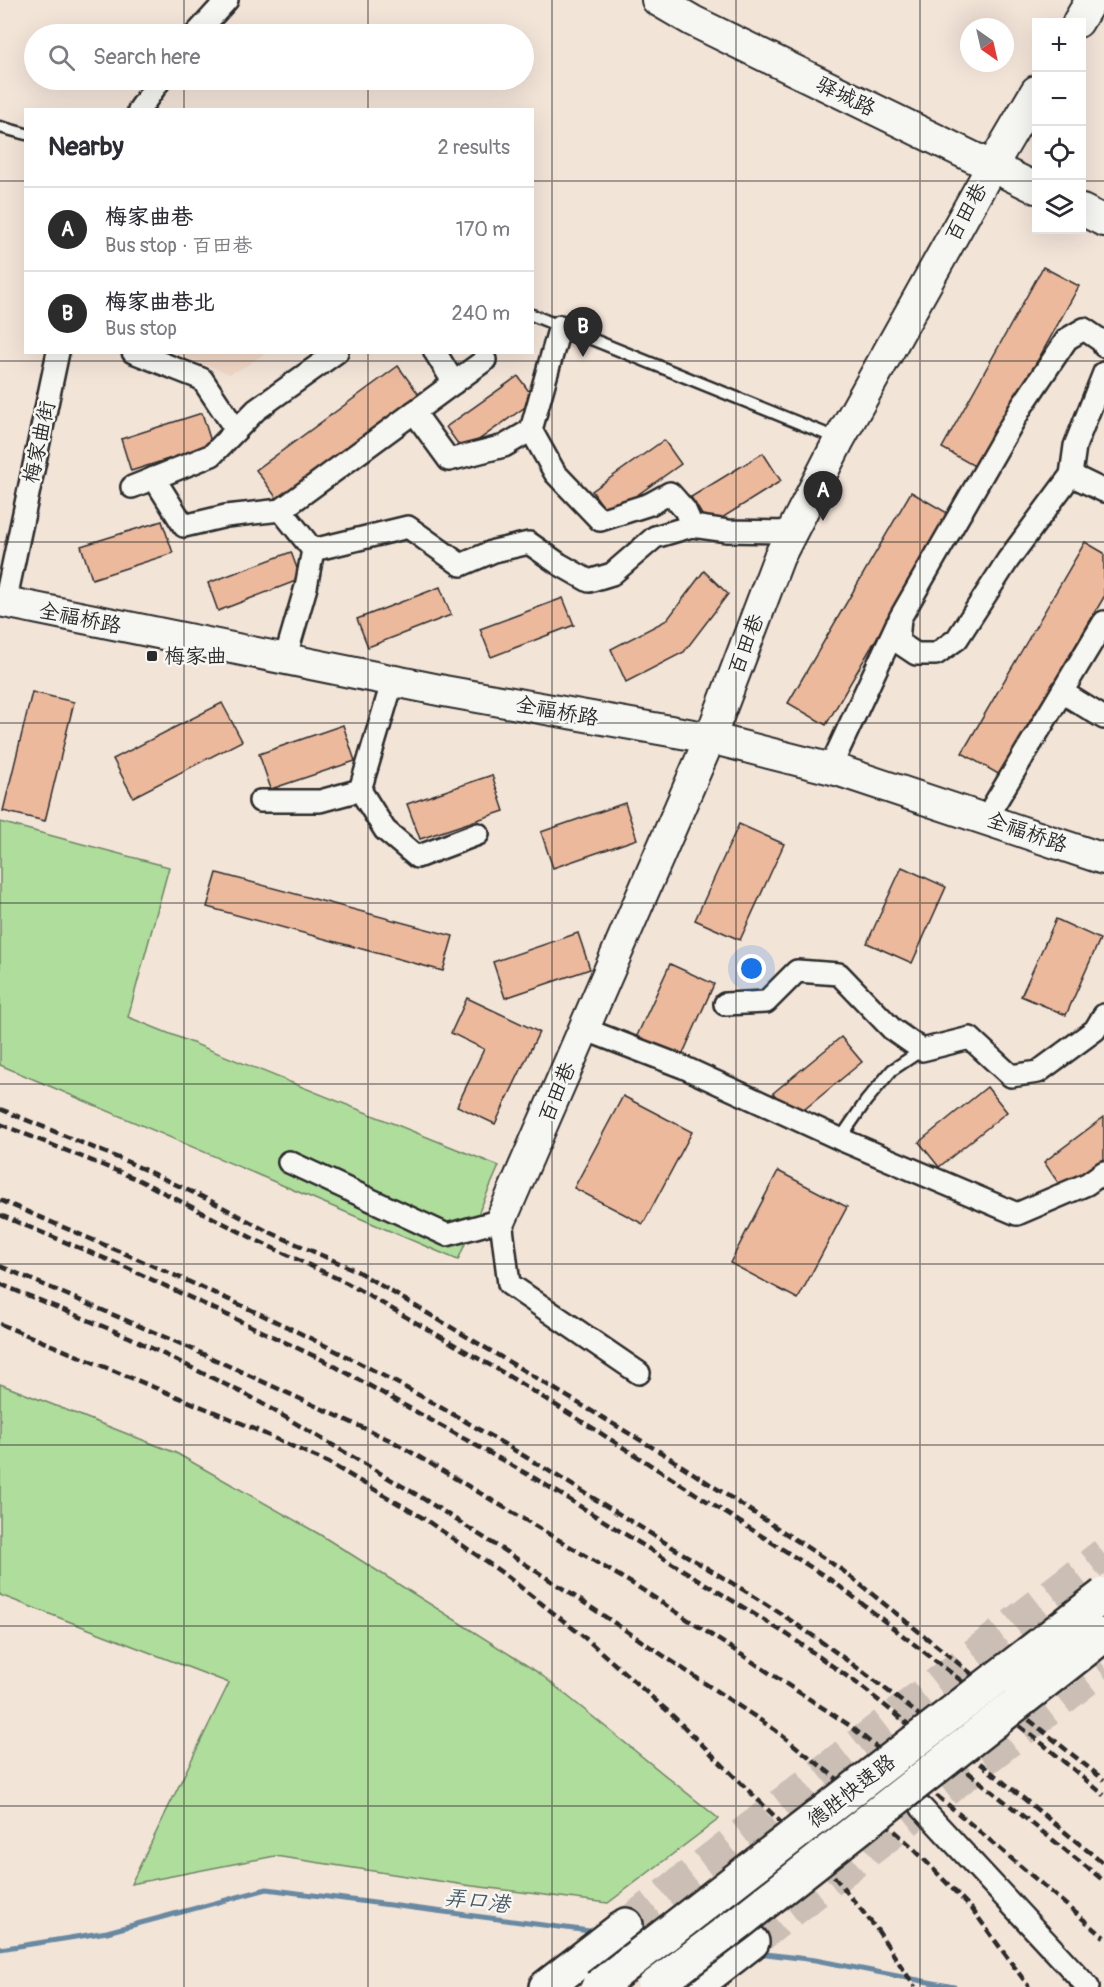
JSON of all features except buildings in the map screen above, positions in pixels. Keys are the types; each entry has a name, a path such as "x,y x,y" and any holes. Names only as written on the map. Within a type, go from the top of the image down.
{"main road":[{"name":"德胜快速路","path":"598,1987 1104,1595"},
{"name":"德胜快速路","path":"654,1987 1104,1635"},
{"path":"546,1987 614,1934"},
{"path":"694,1987 740,1951"}],"street":[{"path":"205,24 227,0"},
{"name":"驿城路","path":"657,0 693,21 1032,186"},
{"path":"1080,18 1091,0"},
{"path":"141,108 153,90"},
{"name":"百田巷","path":"501,1220 710,738 778,556 840,440 1032,98"},
{"path":"1086,212 1104,221"},
{"path":"414,412 449,460 504,446 531,430 560,326"},
{"path":"830,768 900,618 1022,406 1067,339 1084,329 1103,342 1104,346"},
{"name":"梅家曲街","path":"3,605 58,354"},
{"path":"138,354 202,379 236,430"},
{"path":"132,487 212,455 256,410 334,354"},
{"path":"436,354 454,382"},
{"path":"154,478 184,526 226,516 281,510 484,360"},
{"path":"900,618 898,642 916,654 936,654 957,639 1008,560 1071,475 1075,446 1104,373"},
{"path":"531,430 555,473 600,520 650,504 670,493 685,510 692,526"},
{"path":"1071,475 1104,491"},
{"path":"281,510 313,550 306,587 285,658"},
{"path":"313,550 408,527 461,565 494,551 529,543 589,581 612,574 655,537 692,526 728,531 792,532"},
{"name":"全福桥路","path":"3,605 710,738 830,768 1104,859"},
{"path":"986,818 1104,622"},
{"path":"393,680 360,790 385,830 417,857 478,834"},
{"path":"1062,692 1104,717"},
{"path":"260,801 320,801 360,790"},
{"path":"726,1004 766,1002 797,971 839,974 892,1029 922,1050 970,1038 1011,1077 1038,1072 1095,1030 1104,1015"},
{"path":"584,1029 683,1067 840,1139 1017,1214 1087,1184 1104,1172"},
{"path":"290,1162 447,1235 501,1220 509,1284 639,1373"},
{"path":"922,1808 1088,1986"}],"lane":[{"path":"0,127 24,133"},
{"path":"534,316 840,440"},
{"path":"840,1139 866,1101 892,1070 922,1050"}],"shaded area":[{"path":"178,354 264,354 230,374"}],"green space":[{"path":"0,822 169,867 128,1017 499,1166 458,1260 0,1065"},
{"path":"0,1384 176,1453 319,1534 539,1673 719,1819 608,1903 465,1885 275,1856 131,1884 229,1683 0,1595"}],"waterway":[{"name":"弄口港","path":"0,1949 107,1932 267,1889 597,1932"},
{"name":"弄口港","path":"758,1953 815,1960 954,1987"}],"tunnel":[{"path":"626,1925 1104,1554"},
{"path":"752,1942 1104,1666"}],"railway":[{"path":"0,1109 128,1162 209,1200 267,1231 355,1270 662,1453 842,1570 1104,1780"},
{"path":"0,1124 137,1179 258,1241 347,1283 502,1372 834,1582 1044,1745 1104,1795"},
{"path":"0,1200 170,1273 297,1331 418,1395 537,1463 743,1590 836,1652 914,1711 1104,1864"},
{"path":"0,1215 123,1266 329,1363 536,1479 788,1635 858,1684 1104,1881"},
{"path":"0,1266 181,1344 394,1442 638,1587 849,1725 952,1808 1104,1937"},
{"path":"0,1284 129,1337 251,1397 419,1496 775,1730 841,1782 911,1846 972,1909 1029,1987"},
{"path":"0,1324 241,1423 329,1463 423,1518 504,1574 584,1637 671,1714 828,1869 876,1928 915,1987"}],"place":[{"name":"梅家曲巷北","path":"583,357"},
{"name":"梅家曲巷","path":"823,521"},
{"name":"梅家曲","path":"152,656"}]}
